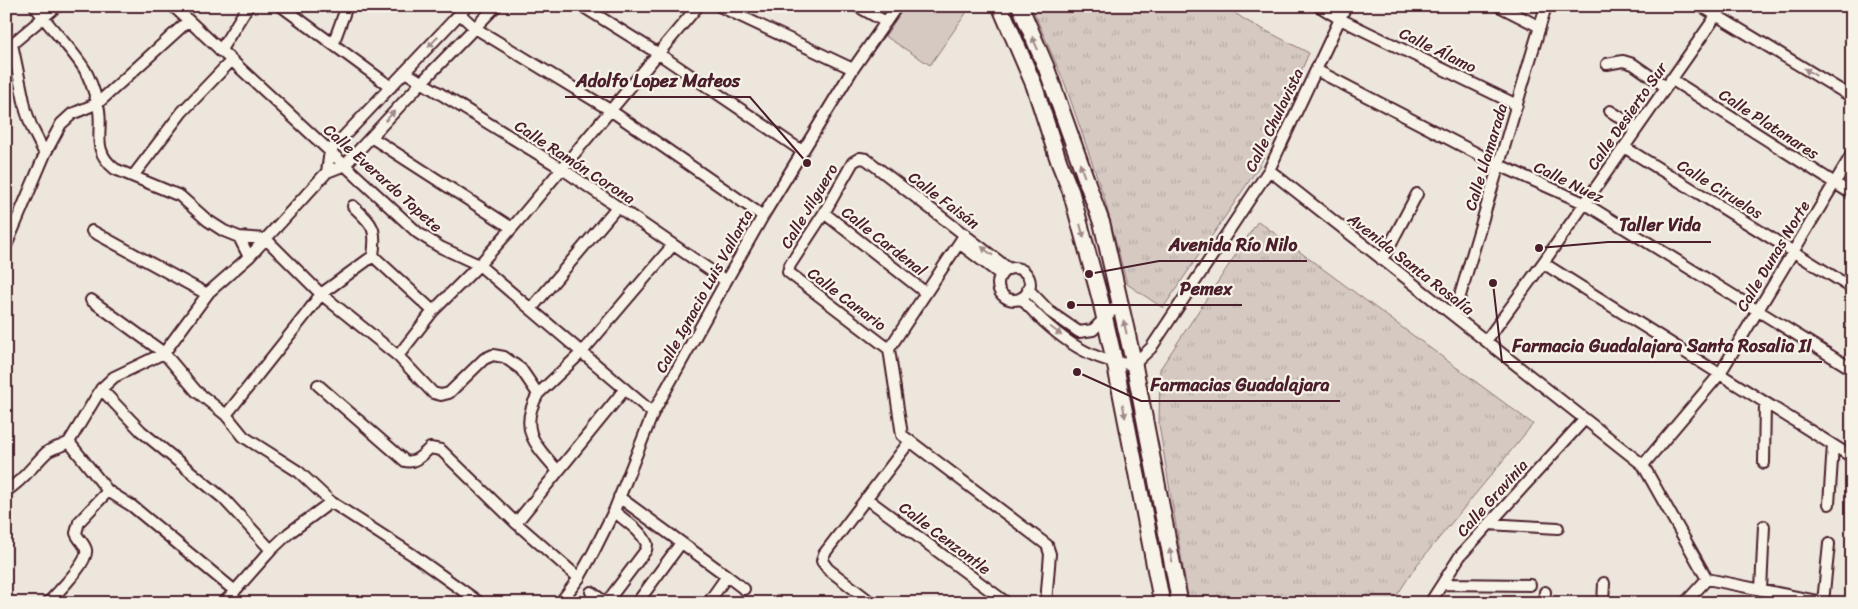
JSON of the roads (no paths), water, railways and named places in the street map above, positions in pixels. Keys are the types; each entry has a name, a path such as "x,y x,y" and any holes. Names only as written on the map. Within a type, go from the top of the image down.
{"main road":[{"path":"1000,6 1034,85 1059,162 1072,192 1115,363 1162,603"},
{"path":"1020,6 1050,80 1102,224 1134,364 1180,603"},
{"path":"1034,85 1050,80"}],"street":[{"path":"35,6 43,19 84,68 98,103 100,150 108,164 115,169 180,196 207,220 224,230 239,237 266,239 321,294 398,356 433,393 441,396 449,393 489,355 504,357 521,369 538,394"},
{"path":"45,154 26,111 9,47 57,6"},
{"name":"Calle Everardo Topete","path":"173,6 418,233 440,247 479,265 654,413"},
{"path":"220,51 248,6"},
{"path":"281,6 390,87"},
{"path":"333,44 347,6"},
{"path":"6,491 16,485 47,452 64,446 69,442 101,389 114,377 164,353 207,294 249,257 327,172 345,165 496,6"},
{"path":"582,6 658,54 802,151"},
{"path":"398,356 433,311 479,265 512,228 698,6"},
{"path":"719,6 853,68"},
{"path":"858,6 886,22"},
{"name":"Calle Ignacio Luis Vallarta","path":"560,603 579,578 593,553 614,511 654,413 726,280 853,68 897,6"},
{"name":"Calle Álamo","path":"1320,6 1340,19 1517,105"},
{"name":"Calle Chulavista","path":"1134,364 1151,348 1269,170 1346,6"},
{"path":"1499,6 1540,28"},
{"name":"Calle Llamarada","path":"1454,316 1546,6"},
{"path":"1701,6 1852,97"},
{"name":"Calle Desierto Sur","path":"1486,341 1723,6"},
{"path":"327,172 330,151 463,10 475,28 610,110 763,216"},
{"path":"6,246 45,154 61,124 67,118 98,103 188,21"},
{"path":"134,176 182,112 231,61"},
{"name":"Calle Platanares","path":"1607,64 1623,61 1633,64 1669,83 1852,194"},
{"name":"Calle Nuez","path":"1316,70 1499,165 1584,204 1852,369"},
{"name":"Calle Ramón Corona","path":"405,72 561,168 726,280"},
{"path":"1610,111 1637,128"},
{"path":"371,137 512,228"},
{"name":"Calle Ciruelos","path":"1624,147 1852,288"},
{"name":"Calle Dunas Norte","path":"1643,465 1719,375 1852,154"},
{"name":"Calle Jilguero","path":"788,272 790,265 824,213 852,162 860,158"},
{"name":"Calle Faisán","path":"860,158 866,159 1005,272"},
{"name":"Avenida Santa Rosalía","path":"1269,170 1643,465 1707,579"},
{"path":"1382,260 1418,194"},
{"path":"353,206 368,220 374,231 373,256 433,311"},
{"path":"531,309 617,206"},
{"name":"Calle Cardenal","path":"824,213 926,293"},
{"path":"92,231 207,294"},
{"path":"239,237 249,257"},
{"path":"962,238 889,349 902,435 1047,544 1050,554 1046,603"},
{"path":"558,471 539,450 530,432 528,421 538,394 582,352 673,245"},
{"path":"226,415 321,294 373,256"},
{"path":"1543,263 1852,457"},
{"path":"1019,269 1025,272 1029,282 1028,289 1021,298 1010,300 1001,293 999,286 1005,272 1019,269"},
{"name":"Calle Canario","path":"788,272 792,277 889,349"},
{"path":"1028,289 1050,312 1068,326 1079,332 1089,332"},
{"path":"1021,298 1051,327 1093,354 1115,363 1134,364"},
{"path":"91,300 164,353 196,391 226,415 244,437 300,472 331,502 406,550 480,603"},
{"path":"1093,354 1085,346 1089,332 1097,327 1120,303"},
{"path":"318,385 405,461 414,461 430,448 437,448 444,452 516,523 579,578"},
{"path":"101,389 141,431 224,499 271,550"},
{"path":"516,523 625,389"},
{"path":"1764,463 1765,404"},
{"name":"Calle Gravinia","path":"1430,603 1460,556 1584,419"},
{"path":"872,603 828,569 822,561 824,554 910,441"},
{"path":"69,442 108,491 132,506 235,591"},
{"path":"1829,504 1833,446"},
{"path":"48,603 72,578 85,555 86,549 76,533 79,522 108,491"},
{"path":"619,497 744,589"},
{"name":"Calle Cenzontle","path":"866,498 1007,603"},
{"path":"224,603 271,550 289,533 331,502"},
{"path":"591,592 606,603 647,548 646,540 632,525 614,511"},
{"path":"632,525 640,512"},
{"path":"1488,524 1558,528"},
{"path":"1761,590 1764,526"},
{"path":"637,603 681,543"},
{"path":"1685,603 1707,579 1825,602 1829,544"},
{"path":"708,603 727,576"},
{"path":"1603,603 1604,583"},
{"path":"1442,584 1530,585"}],"place":[{"name":"Adolfo Lopez Mateos","path":"807,163"},
{"name":"Taller Vida","path":"1539,248"},
{"name":"Avenida Río Nilo","path":"1089,274"},
{"name":"Farmacia Guadalajara Santa Rosalia II","path":"1493,283"},
{"name":"Pemex","path":"1071,305"},
{"name":"Farmacias Guadalajara","path":"1077,372"}]}
